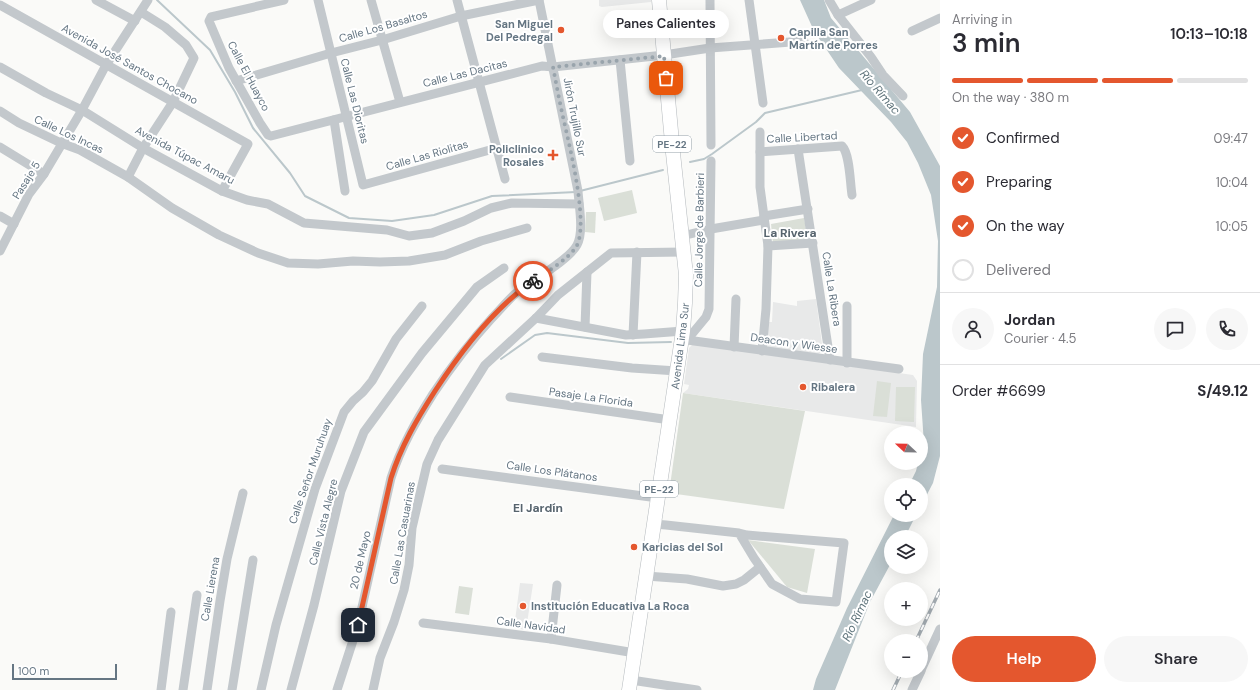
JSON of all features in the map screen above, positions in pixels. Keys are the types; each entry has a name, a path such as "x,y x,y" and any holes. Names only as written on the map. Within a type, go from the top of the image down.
{"highway":[{"name":"Avenida Lima Sur","path":"630,685 677,370 685,336 686,288 684,252 672,153 659,0"}],"street":[{"path":"96,0 135,21"},
{"name":"Pasaje 5","path":"0,251 29,194 44,174 61,143 82,110 106,65 148,0"},
{"name":"Calle El Huayco","path":"275,135 268,135 236,81 209,22 211,17 284,0"},
{"name":"Calle Las Dioritas","path":"318,0 363,185"},
{"path":"371,0 400,102"},
{"path":"457,0 505,179"},
{"name":"Calle Los Basaltos","path":"236,81 461,16 539,0"},
{"name":"Jirón Trujillo Sur","path":"539,0 578,191 579,204"},
{"path":"710,0 711,145"},
{"path":"749,0 763,103"},
{"path":"829,0 838,15 883,75 903,96"},
{"path":"838,15 871,0"},
{"name":"Avenida José Santos Chocano","path":"0,5 248,144 222,191"},
{"path":"128,177 143,148 173,102 194,58 186,44 165,27 141,12"},
{"path":"912,31 940,18"},
{"name":"Calle Las Dacitas","path":"275,135 542,66 553,67 664,56 710,48 804,41"},
{"path":"620,60 630,161"},
{"name":"Avenida Túpac Amaru","path":"0,67 46,93 82,110 143,148 222,191 247,200 268,204 304,223 387,230 409,236 432,233 464,221 491,208 512,203 579,204"},
{"name":"Calle Los Incas","path":"0,111 19,123 61,143 80,150 128,177 172,208 219,236 258,253 288,263 318,264 409,261 445,255 481,241 527,228"},
{"path":"334,120 345,191"},
{"path":"760,132 760,187 768,246 766,309 762,351"},
{"path":"0,146 44,174"},
{"name":"Calle Libertad","path":"760,152 842,146 847,156 852,195"},
{"name":"Calle Las Riolitas","path":"363,185 497,148"},
{"name":"Calle La Ribera","path":"798,149 830,360"},
{"name":"Calle Jorge de Barbieri","path":"685,336 706,317 709,309 712,161"},
{"name":"20 de Mayo","path":"337,690 358,625 391,478 398,457 417,419 466,347 514,295 569,254 577,246 580,229 579,204"},
{"path":"682,236 808,209"},
{"path":"0,216 14,224"},
{"path":"768,246 813,243"},
{"path":"633,335 637,252"},
{"name":"Calle Las Casuarinas","path":"373,690 380,658 394,622 404,590 409,565 412,528 427,464 438,440 485,365 536,318 558,295 611,253 684,252"},
{"name":"Calle Vista Alegre","path":"291,690 314,605 341,491 364,432 422,353 477,287 504,268"},
{"path":"585,327 587,272"},
{"path":"734,347 736,299"},
{"name":"Calle Señor Muruhuay","path":"261,690 276,625 314,489 344,412 372,381 396,339 422,306"},
{"path":"847,306 847,363"},
{"path":"536,318 633,335 685,336"},
{"name":"Deacon y Wiesse","path":"685,336 734,347 899,370"},
{"path":"542,357 624,367 677,370"},
{"name":"Pasaje La Florida","path":"510,397 670,420"},
{"name":"Calle Los Plátanos","path":"442,469 658,498"},
{"name":"Calle Lierena","path":"207,690 227,558 243,493"},
{"path":"654,524 844,543 836,602 800,598 772,584 739,533"},
{"path":"232,690 253,560"},
{"path":"646,576 687,579 723,586 736,584 744,580 760,567"},
{"path":"551,640 557,585"},
{"path":"183,690 197,595"},
{"path":"161,690 171,612"},
{"name":"Calle Navidad","path":"423,623 635,653"},
{"path":"928,656 940,629"},
{"path":"912,690 918,678"},
{"path":"630,685 697,690"}],"shaded area":[{"path":"599,0 651,0 651,2 602,7 599,6"},
{"path":"632,190 637,213 604,221 598,198"},
{"path":"586,212 596,212 595,233 585,232"},
{"path":"804,218 808,240 773,244 771,224"},
{"path":"816,299 823,351 818,354 765,347 767,322 772,322 773,302 797,306 797,301"},
{"name":"Ribalera","path":"693,344 913,375 917,381 916,426 683,393 688,389 689,385 684,384 689,348"},
{"path":"877,381 891,383 887,417 873,416"},
{"path":"896,387 915,387 914,422 895,421"},
{"path":"683,393 805,411 784,509 669,493"},
{"path":"748,540 815,549 807,593 787,587"},
{"name":"Institución Educativa La Roca","path":"520,583 533,584 526,630 514,628"},
{"path":"459,586 473,588 469,615 455,613"}],"water":[{"name":"Río Rímac","path":"800,0 824,0 831,18 910,112 940,166 940,456 933,483 928,493 928,478 912,478 916,470 928,470 928,426 923,426 921,400 923,354 937,287 938,241 931,195 918,163 907,142 891,122 839,68 814,31"},
{"path":"890,522 912,522 908,530 886,530"},
{"name":"Río Rímac","path":"884,535 885,574 870,602 835,690 813,690 816,679 847,608"}],"waterway":[{"path":"157,0 210,50 235,92 253,128 290,173 305,196 349,218 392,221 434,215 492,196 576,192"},
{"name":"Río Rímac","path":"690,162 704,159 712,154 756,122 765,113 862,90"},
{"path":"580,191 663,170"},
{"path":"501,359 535,335 547,333 628,343 671,342"}],"railway":[{"path":"919,634 940,590"},
{"path":"893,690 899,678"}],"way so far":[{"path":"533,281 551,269 569,254 577,246 579,236 580,221 578,191 553,67 664,56 666,78"}],"place":[{"name":"San Miguel Del Pedregal","path":"561,30"},
{"name":"Capilla San Martín de Porres","path":"781,38"},
{"name":"Panes Calientes","path":"666,78"},
{"name":"Policlinico Rosales","path":"553,155"},
{"name":"Ribalera","path":"803,387"},
{"name":"Karicias del Sol","path":"634,547"},
{"name":"Institución Educativa La Roca","path":"523,606"}],"district":[{"name":"La Rivera","path":"790,233"},
{"name":"El Jardín","path":"538,508"}],"route":[{"path":"358,625 391,478 398,457 417,419 466,347 514,295 533,281"}]}
